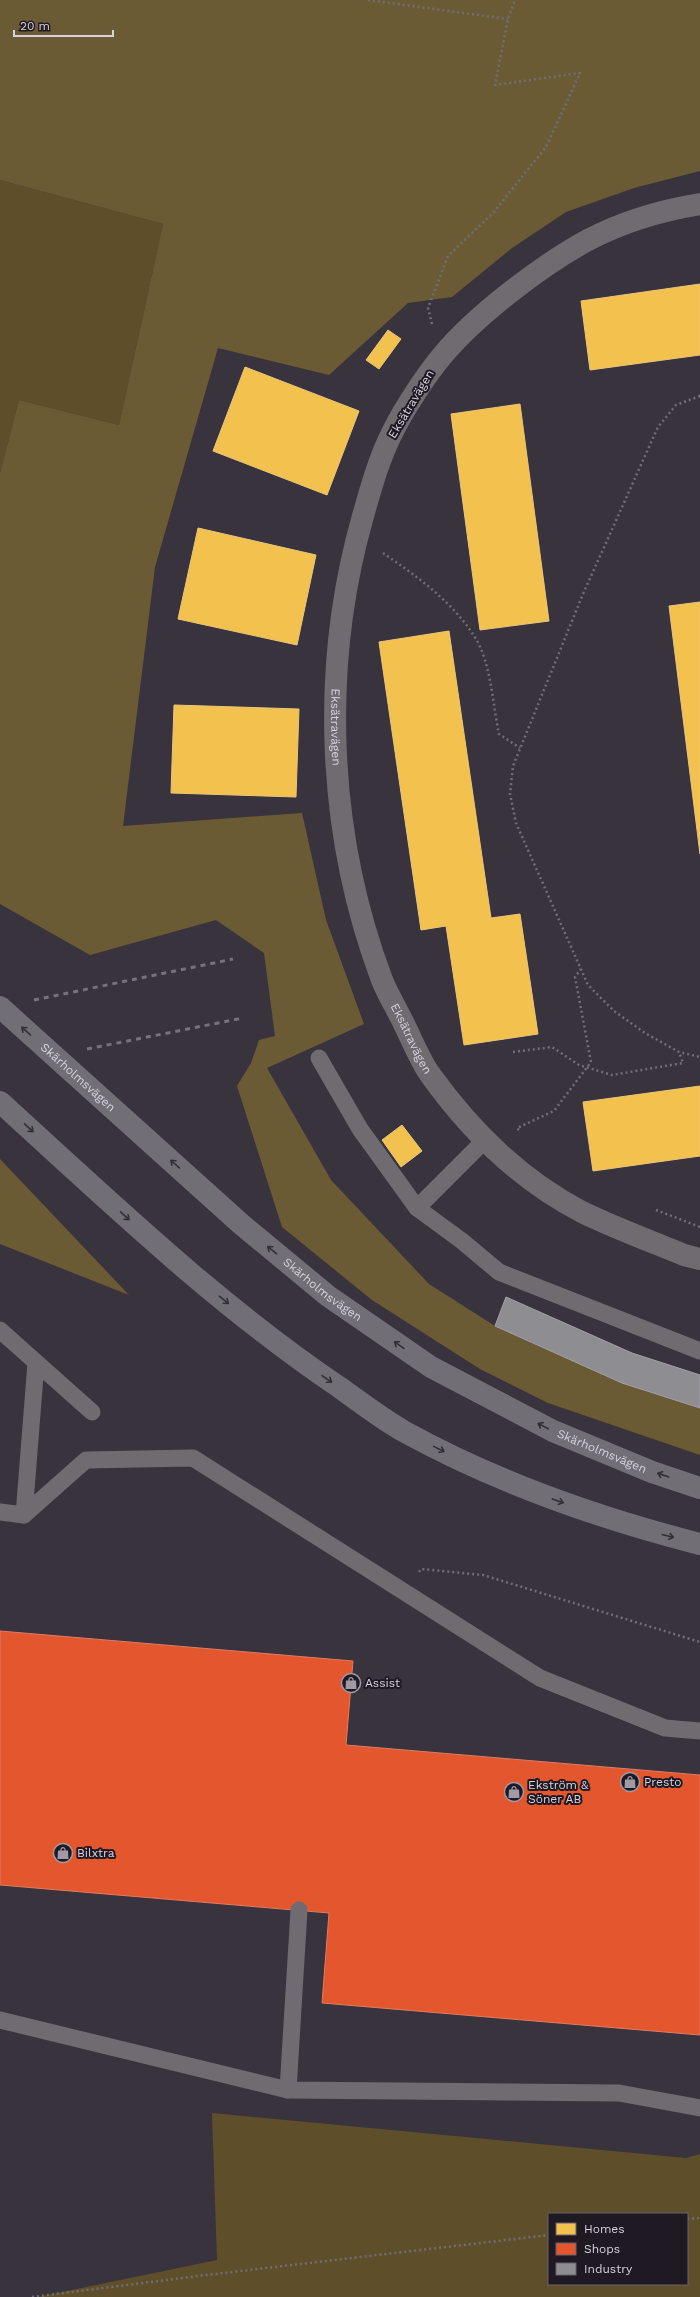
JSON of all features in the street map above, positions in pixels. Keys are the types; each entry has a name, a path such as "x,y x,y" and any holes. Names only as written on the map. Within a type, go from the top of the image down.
{"main road":[{"name":"Skärholmsvägen","path":"0,1007 241,1224 328,1296 431,1367 553,1431 652,1472 700,1488"},
{"path":"0,1102 152,1241 288,1352 404,1431 510,1484 636,1528 700,1544"}],"street":[{"name":"Eksätravägen","path":"700,204 664,210 589,239 533,275 486,312 442,356 393,431 374,478 354,547 342,614 335,681 337,785 354,888 383,982 427,1071 484,1141 531,1179 581,1211 684,1255 700,1260"}],"lane":[{"path":"319,1058 360,1129 417,1208 462,1241 499,1272 700,1351"},
{"path":"417,1208 484,1141"},
{"path":"0,1330 92,1412"},
{"path":"24,1515 36,1363"},
{"path":"0,1512 24,1515 86,1460 193,1458 540,1678 665,1728 700,1731"},
{"path":"288,2090 299,1910"},
{"path":"0,2020 288,2090 619,2093 700,2108"}],"path":[{"path":"368,0 508,19"},
{"path":"442,356 428,308 448,256 493,214 546,148 580,73 495,85 508,19 515,0"},
{"path":"700,396 676,405 658,427 583,594 520,748 513,766 510,794 516,823 588,985 614,1011 645,1033 679,1052 700,1057"},
{"path":"380,560 381,552 447,602 477,640 486,665 499,734 520,748"},
{"path":"517,1128 554,1111 588,1068 591,1062 575,977 581,970"},
{"path":"513,1052 552,1047 579,1065 612,1075 683,1063 679,1052"},
{"path":"511,1123 522,1133"},
{"path":"649,1208 700,1227"},
{"path":"406,1594 421,1569 483,1575 700,1642"},
{"path":"688,2219 700,2218"},
{"path":"32,2297 548,2235"}],"shaded area":[{"path":"0,0 700,0 700,171 634,188 566,212 512,248 452,297 408,303 329,375 218,348 155,567 123,826 302,813 326,920 364,1024 267,1068 331,1180 429,1284 495,1326 622,1383 700,1408 700,1455 548,1403 480,1369 372,1300 282,1227 237,1086 251,1063 259,1040 275,1036 264,953 216,920 90,955 0,904 0,473 19,400 119,425 163,224 0,180"},
{"path":"0,180 163,224 119,425 19,400 0,473"},
{"path":"0,1159 129,1295 0,1244"},
{"path":"212,2113 686,2158 700,2154 700,2297 38,2297 217,2260"}],"building: Homes":[{"path":"700,284 700,355 590,370 581,301"},
{"path":"388,330 401,339 379,369 366,360"},
{"path":"245,367 359,411 327,495 213,451"},
{"path":"520,404 549,621 480,630 451,414"},
{"path":"198,528 316,555 297,645 178,619"},
{"path":"700,602 700,854 669,606"},
{"path":"449,631 491,918 520,914 538,1034 464,1045 446,926 421,930 379,642"},
{"path":"174,705 299,709 296,797 171,793"},
{"path":"700,1086 700,1156 593,1171 583,1102"},
{"path":"402,1125 422,1151 401,1167 382,1140"}],"building: Shops":[{"path":"0,1631 353,1661 346,1745 700,1775 700,2035 322,2003 329,1913 0,1885"}],"building: Industry":[{"path":"506,1297 632,1353 700,1375 700,1408 622,1383 495,1326"}],"railway":[{"path":"34,1000 233,959"},
{"path":"87,1049 243,1018"}],"place":[{"name":"Assist","path":"351,1683"},
{"name":"Presto","path":"630,1782"},
{"name":"Ekström & Söner AB","path":"514,1792"},
{"name":"Bilxtra","path":"63,1853"}]}
